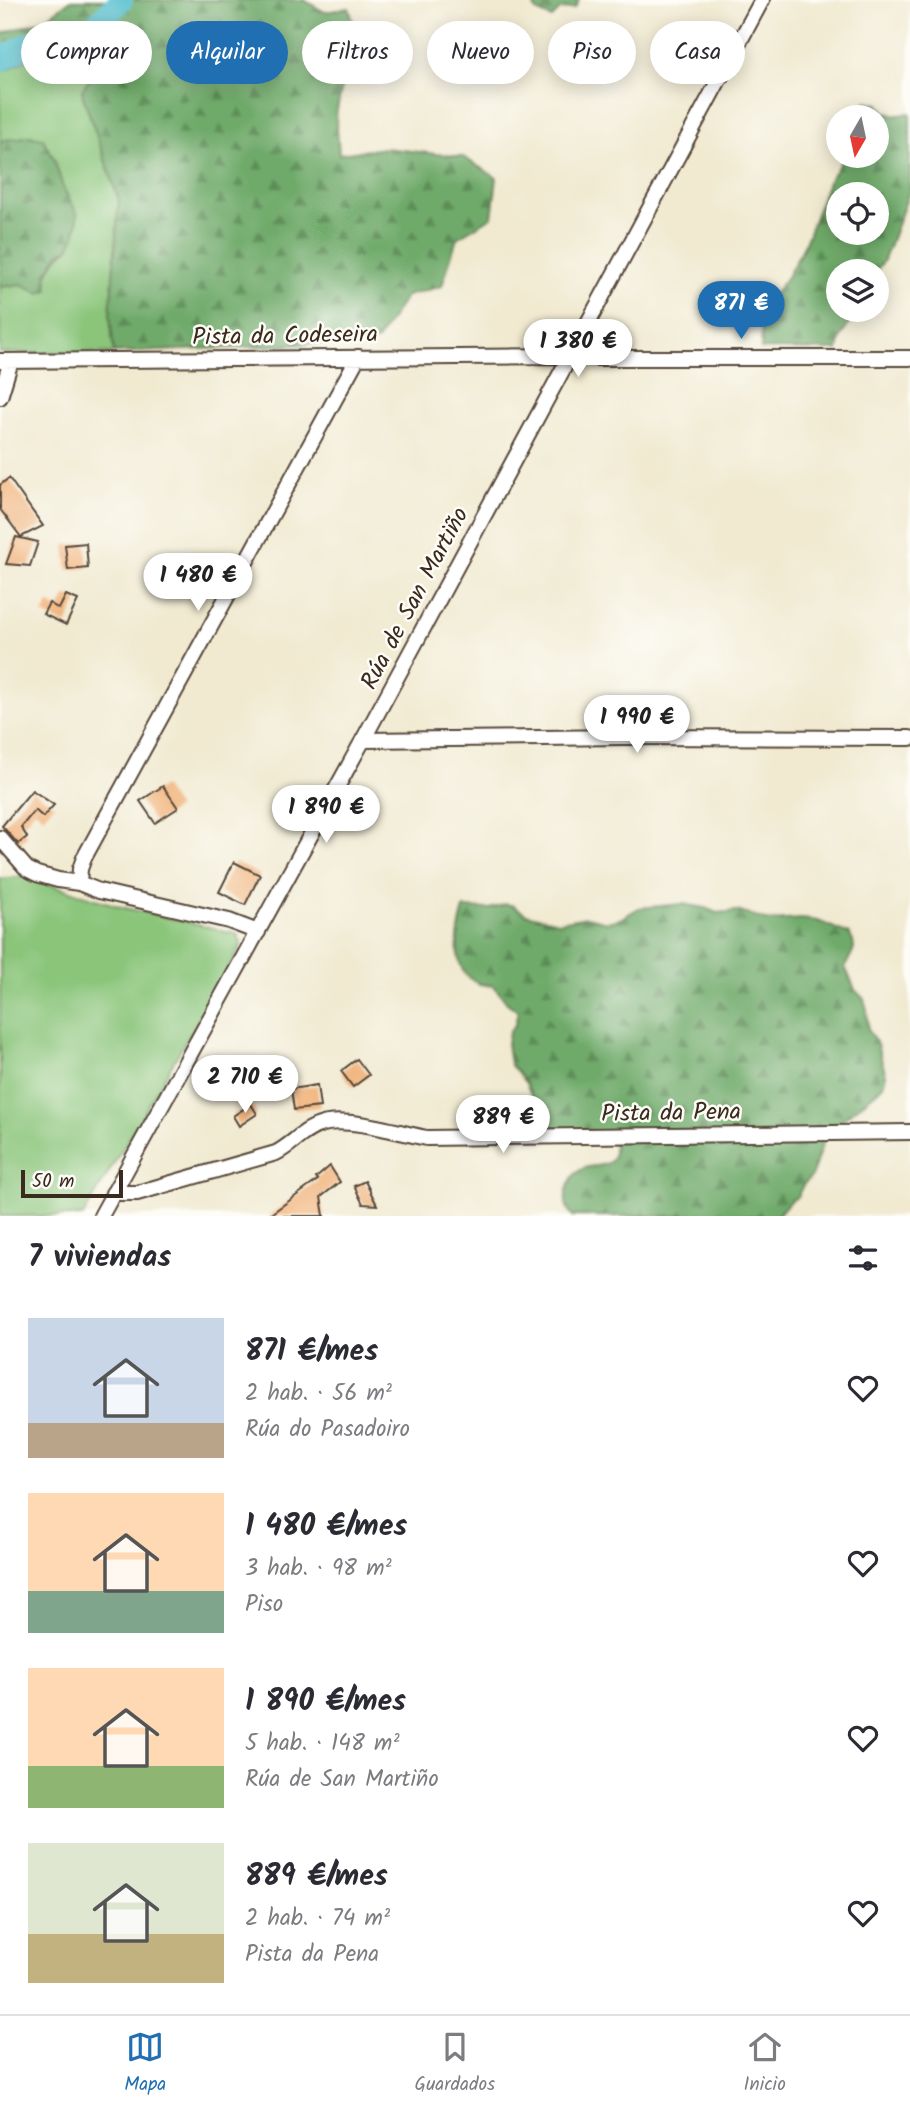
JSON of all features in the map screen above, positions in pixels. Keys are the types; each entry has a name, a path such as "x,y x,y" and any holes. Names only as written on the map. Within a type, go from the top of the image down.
{"street":[{"name":"Rúa de San Martiño","path":"101,1216 363,740 762,0"},
{"name":"Pista da Codeseira","path":"5,361 571,356 910,358"},
{"path":"79,883 84,858 358,357"},
{"path":"0,397 5,361"},
{"path":"363,740 910,738"},
{"path":"0,838 27,869 37,874 229,921 258,932"},
{"name":"Pista da Pena","path":"113,1194 137,1193 276,1153 287,1148 308,1130 323,1124 359,1124 427,1138 910,1132"}],"green space":[{"path":"71,0 304,0 325,12 349,8 353,21 302,21 302,84 343,84 336,114 339,154 385,148 463,157 497,178 492,217 457,238 442,286 406,296 377,341 114,353 110,315 119,200 82,90 86,84 152,84 152,21 41,21"},
{"path":"532,0 579,0 575,8 560,10 552,18 536,11"},
{"path":"21,27 21,62 0,71 0,34"},
{"path":"21,62 21,84 88,84 83,96 119,200 110,315 114,353 0,353 0,287 22,284 39,293 54,262 69,248 77,213 63,188 54,159 43,140 0,141 0,71"},
{"path":"867,101 880,105 862,105"},
{"path":"889,113 910,113 910,190 884,259 826,259 826,322 850,322 841,337 838,350 761,349 762,318 804,246 826,187 826,245 889,245 889,182 828,182 837,168 889,168"},
{"path":"30,136 43,139 54,159 63,188 77,213 74,238 69,248 59,254 46,274 48,290 39,293 22,284 0,287 0,141"},
{"path":"23,876 121,907 238,934 242,945 83,1216 0,1216 0,879"},
{"path":"506,904 526,914 558,922 587,917 607,922 620,919 639,908 683,904 717,913 737,911 769,921 818,921 849,934 854,949 845,967 855,990 864,999 868,1030 876,1042 886,1075 883,1085 842,1120 828,1128 811,1177 797,1197 777,1216 573,1216 566,1204 569,1183 584,1168 611,1161 614,1144 608,1140 552,1131 538,1111 526,1083 510,1064 507,1043 518,1011 507,1003 494,986 477,983 468,977 459,960 459,928 464,908 489,909"}],"building":[{"path":"9,478 43,526 21,537 0,509 0,485"},
{"path":"16,537 38,542 30,566 6,564"},
{"path":"86,543 88,568 68,570 65,545"},
{"path":"66,595 78,600 66,625 43,614 49,603 59,609"},
{"path":"163,786 178,808 155,823 140,801"},
{"path":"32,790 54,805 43,817 35,810 21,827 27,837 18,844 2,826"},
{"path":"234,862 260,875 245,905 219,892"},
{"path":"357,1059 369,1075 353,1087 341,1071"},
{"path":"317,1085 320,1107 294,1110 291,1089"},
{"path":"251,1104 257,1114 239,1126 233,1116"},
{"path":"330,1166 340,1182 321,1197 324,1216 268,1216 318,1180 316,1178"},
{"path":"365,1181 377,1205 363,1204 354,1186"}],"waterway":[{"path":"0,60 29,44 76,45 121,0"}]}
